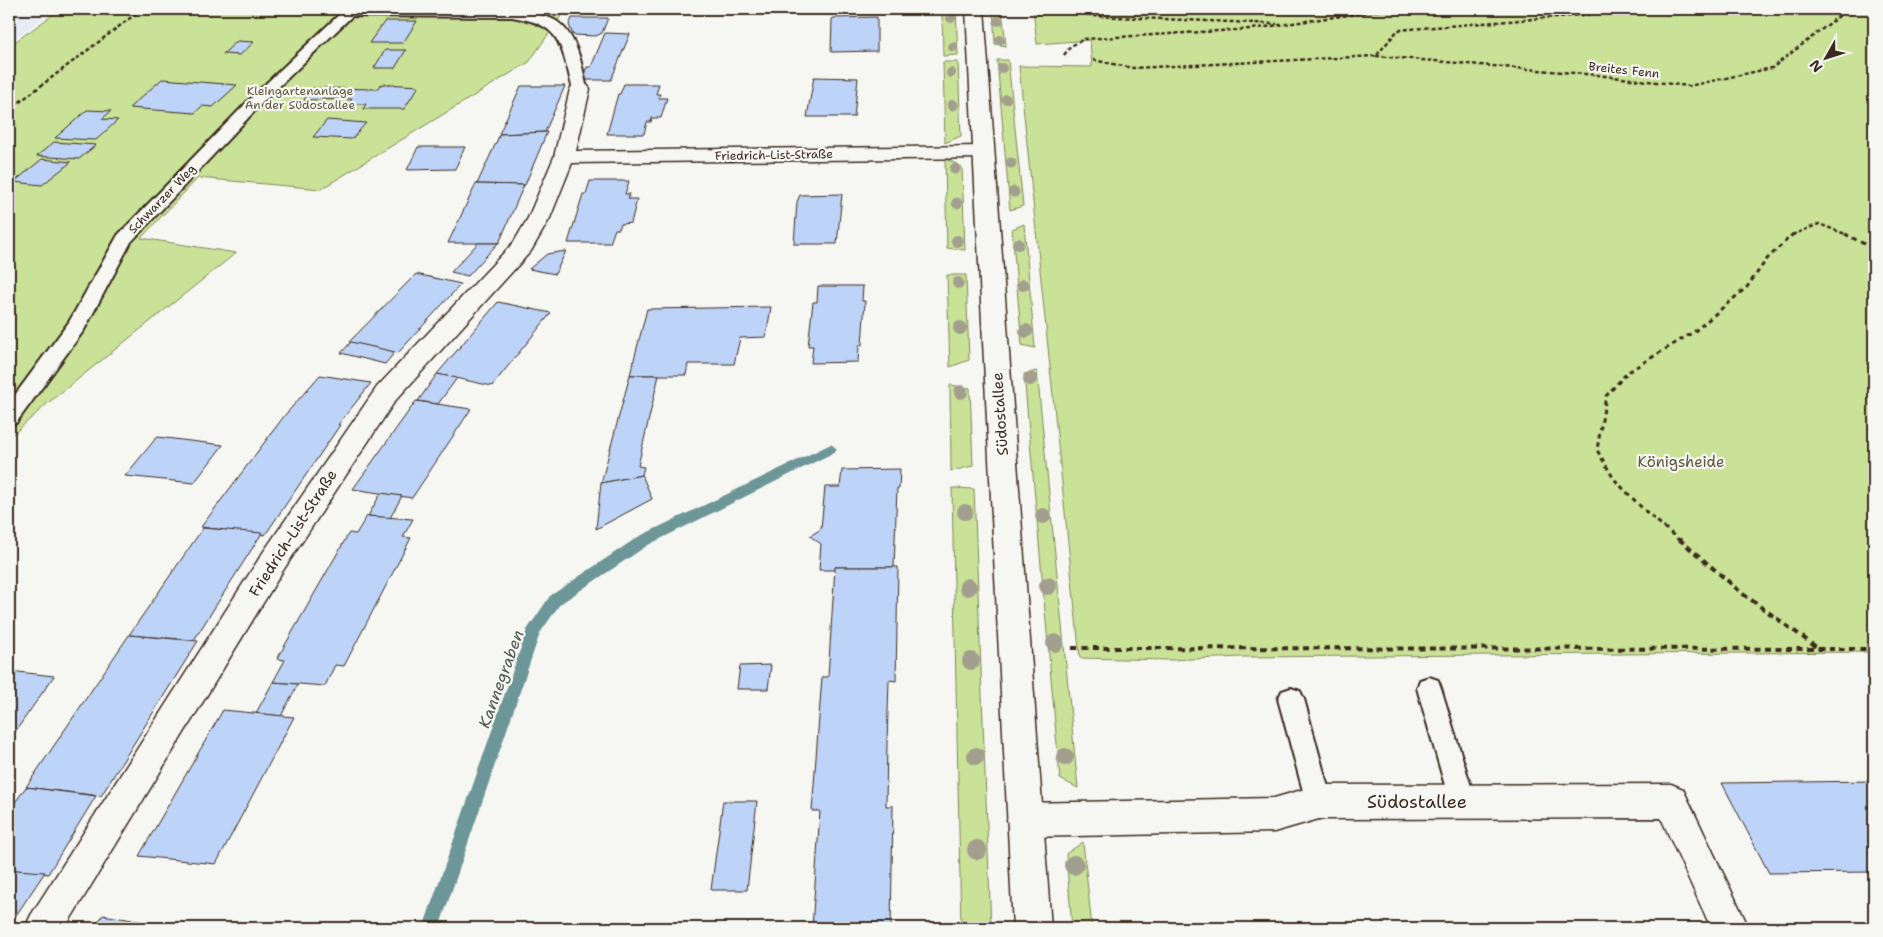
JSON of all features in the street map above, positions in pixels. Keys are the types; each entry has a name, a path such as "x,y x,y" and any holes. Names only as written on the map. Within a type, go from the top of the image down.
{"street":[{"name":"Südostallee","path":"975,9 1032,928"},
{"name":"Friedrich-List-Straße","path":"44,928 272,563 386,394 523,246 539,218 564,158 580,89"},
{"name":"Friedrich-List-Straße","path":"564,158 984,152"},
{"name":"Südostallee","path":"1025,820 1274,815 1318,802 1671,801 1730,928"}],"lane":[{"name":"Friedrich-List-Straße","path":"350,10 512,13 530,15 549,21 560,31 572,57 580,89"},
{"name":"Schwarzer Weg","path":"9,418 77,325 124,238 260,96 350,10"},
{"path":"1429,688 1463,803"},
{"path":"1291,699 1318,802"}],"path":[{"path":"9,110 142,9"},
{"path":"1075,9 1093,16 1288,25"},
{"path":"1064,55 1071,46 1084,39 1288,25 1389,9"},
{"path":"1417,9 1456,12 1504,9"},
{"path":"1376,56 1398,30 1655,9"},
{"name":"Breites Fenn","path":"1093,60 1133,68 1376,56 1597,75 1688,86 1772,68 1848,9"},
{"path":"1819,650 1743,594 1643,509 1614,479 1597,450 1606,396 1628,372 1696,331 1747,287 1766,259 1794,233 1819,224 1846,234 1874,249"},
{"path":"1072,648 1874,649"}],"shaded area":[{"path":"9,9 56,9 9,43"}],"green space":[{"name":"Kleingartenanlage An der Südostallee","path":"61,9 566,9 529,62 321,189 198,178 141,238 236,253 48,403 9,438 9,46"},
{"path":"942,9 956,9 958,55 943,56"},
{"path":"993,9 1002,9 1006,46 995,44"},
{"name":"Königsheide","path":"1033,9 1874,9 1874,652 1243,657 1168,660 1080,658 1019,66 1092,67 1090,40 1037,44"},
{"path":"997,60 1008,60 1023,206 1010,210"},
{"path":"943,62 958,62 961,136 945,143"},
{"path":"945,159 962,167 965,250 947,248"},
{"path":"1024,224 1035,348 1022,345 1012,229"},
{"path":"947,275 966,275 969,360 950,367"},
{"path":"1037,371 1078,788 1060,779 1024,374"},
{"path":"950,385 970,388 973,466 951,471"},
{"path":"952,488 974,489 991,928 961,928"},
{"path":"1083,842 1092,928 1072,928 1066,854"}],"building":[{"path":"877,17 877,51 831,52 832,18"},
{"path":"572,18 608,18 602,33 596,36 573,35 569,25"},
{"path":"385,21 417,21 403,43 369,43"},
{"path":"605,33 630,34 611,80 581,80 587,67 591,67"},
{"path":"237,41 254,42 240,55 223,54"},
{"path":"385,50 406,50 395,68 374,68"},
{"path":"814,77 858,78 854,117 807,117"},
{"path":"162,79 237,85 213,107 202,106 195,113 129,108"},
{"path":"624,84 659,84 656,94 660,94 659,98 667,98 661,118 652,118 651,122 647,122 644,134 607,134 618,94 620,94"},
{"path":"380,85 419,86 404,109 363,109 366,104 348,104 352,99 304,100 313,88 377,89"},
{"path":"521,86 565,86 545,132 499,134"},
{"path":"87,110 111,111 102,119 118,120 96,140 55,138"},
{"path":"327,120 366,123 352,139 313,137"},
{"path":"547,132 525,185 477,184 500,134"},
{"path":"54,142 96,145 79,159 37,156"},
{"path":"418,147 465,147 455,169 407,170"},
{"path":"42,159 71,162 42,185 14,182"},
{"path":"590,181 629,181 625,194 630,194 628,199 637,199 631,223 621,224 619,229 615,229 610,243 568,243 583,194 586,194"},
{"path":"476,184 524,185 499,243 448,243"},
{"path":"842,194 837,244 794,244 797,202 800,195"},
{"path":"478,243 498,243 468,276 451,272"},
{"path":"566,251 555,274 529,269 547,254"},
{"path":"416,274 461,284 398,353 349,342"},
{"path":"818,286 863,286 862,301 865,301 862,345 859,345 858,362 811,363 813,346 808,346 813,302 817,302"},
{"path":"498,302 551,313 492,386 437,374"},
{"path":"771,307 766,337 740,338 734,364 688,364 686,375 630,375 647,309"},
{"path":"351,342 395,352 385,364 341,353"},
{"path":"437,374 457,378 438,404 418,401"},
{"path":"320,375 371,383 338,425 340,425 265,535 201,527 285,415"},
{"path":"630,375 659,375 638,466 644,467 642,475 601,483"},
{"path":"416,401 471,409 412,498 353,489"},
{"path":"157,437 223,445 194,483 125,476"},
{"path":"900,469 899,489 897,488 894,567 835,567 836,570 819,570 821,544 810,536 821,529 825,487 840,487 842,470"},
{"path":"642,475 652,499 596,529 601,483"},
{"path":"381,493 402,496 390,518 368,516"},
{"path":"367,516 413,519 403,537 411,538 344,666 335,665 325,686 273,682 285,660 277,659 349,533 356,534"},
{"path":"203,528 262,533 194,640 129,635"},
{"path":"835,567 898,567 896,681 889,680 887,743 886,806 893,806 891,928 812,928 820,811 812,811 822,677 828,677"},
{"path":"129,635 198,641 101,796 26,787"},
{"path":"771,665 768,689 737,689 740,666"},
{"path":"9,671 54,676 15,732 9,731"},
{"path":"273,682 298,684 281,716 256,713"},
{"path":"223,710 294,717 216,864 139,856"},
{"path":"1874,781 1874,872 1769,873 1722,783"},
{"path":"26,787 96,796 48,874 9,869 9,811"},
{"path":"723,801 757,801 747,890 711,890"},
{"path":"16,870 45,872 9,926 9,880"},
{"path":"103,915 180,928 94,928"}],"waterway":[{"name":"Kannegraben","path":"431,928 534,630 555,600 643,541 831,449"}]}
